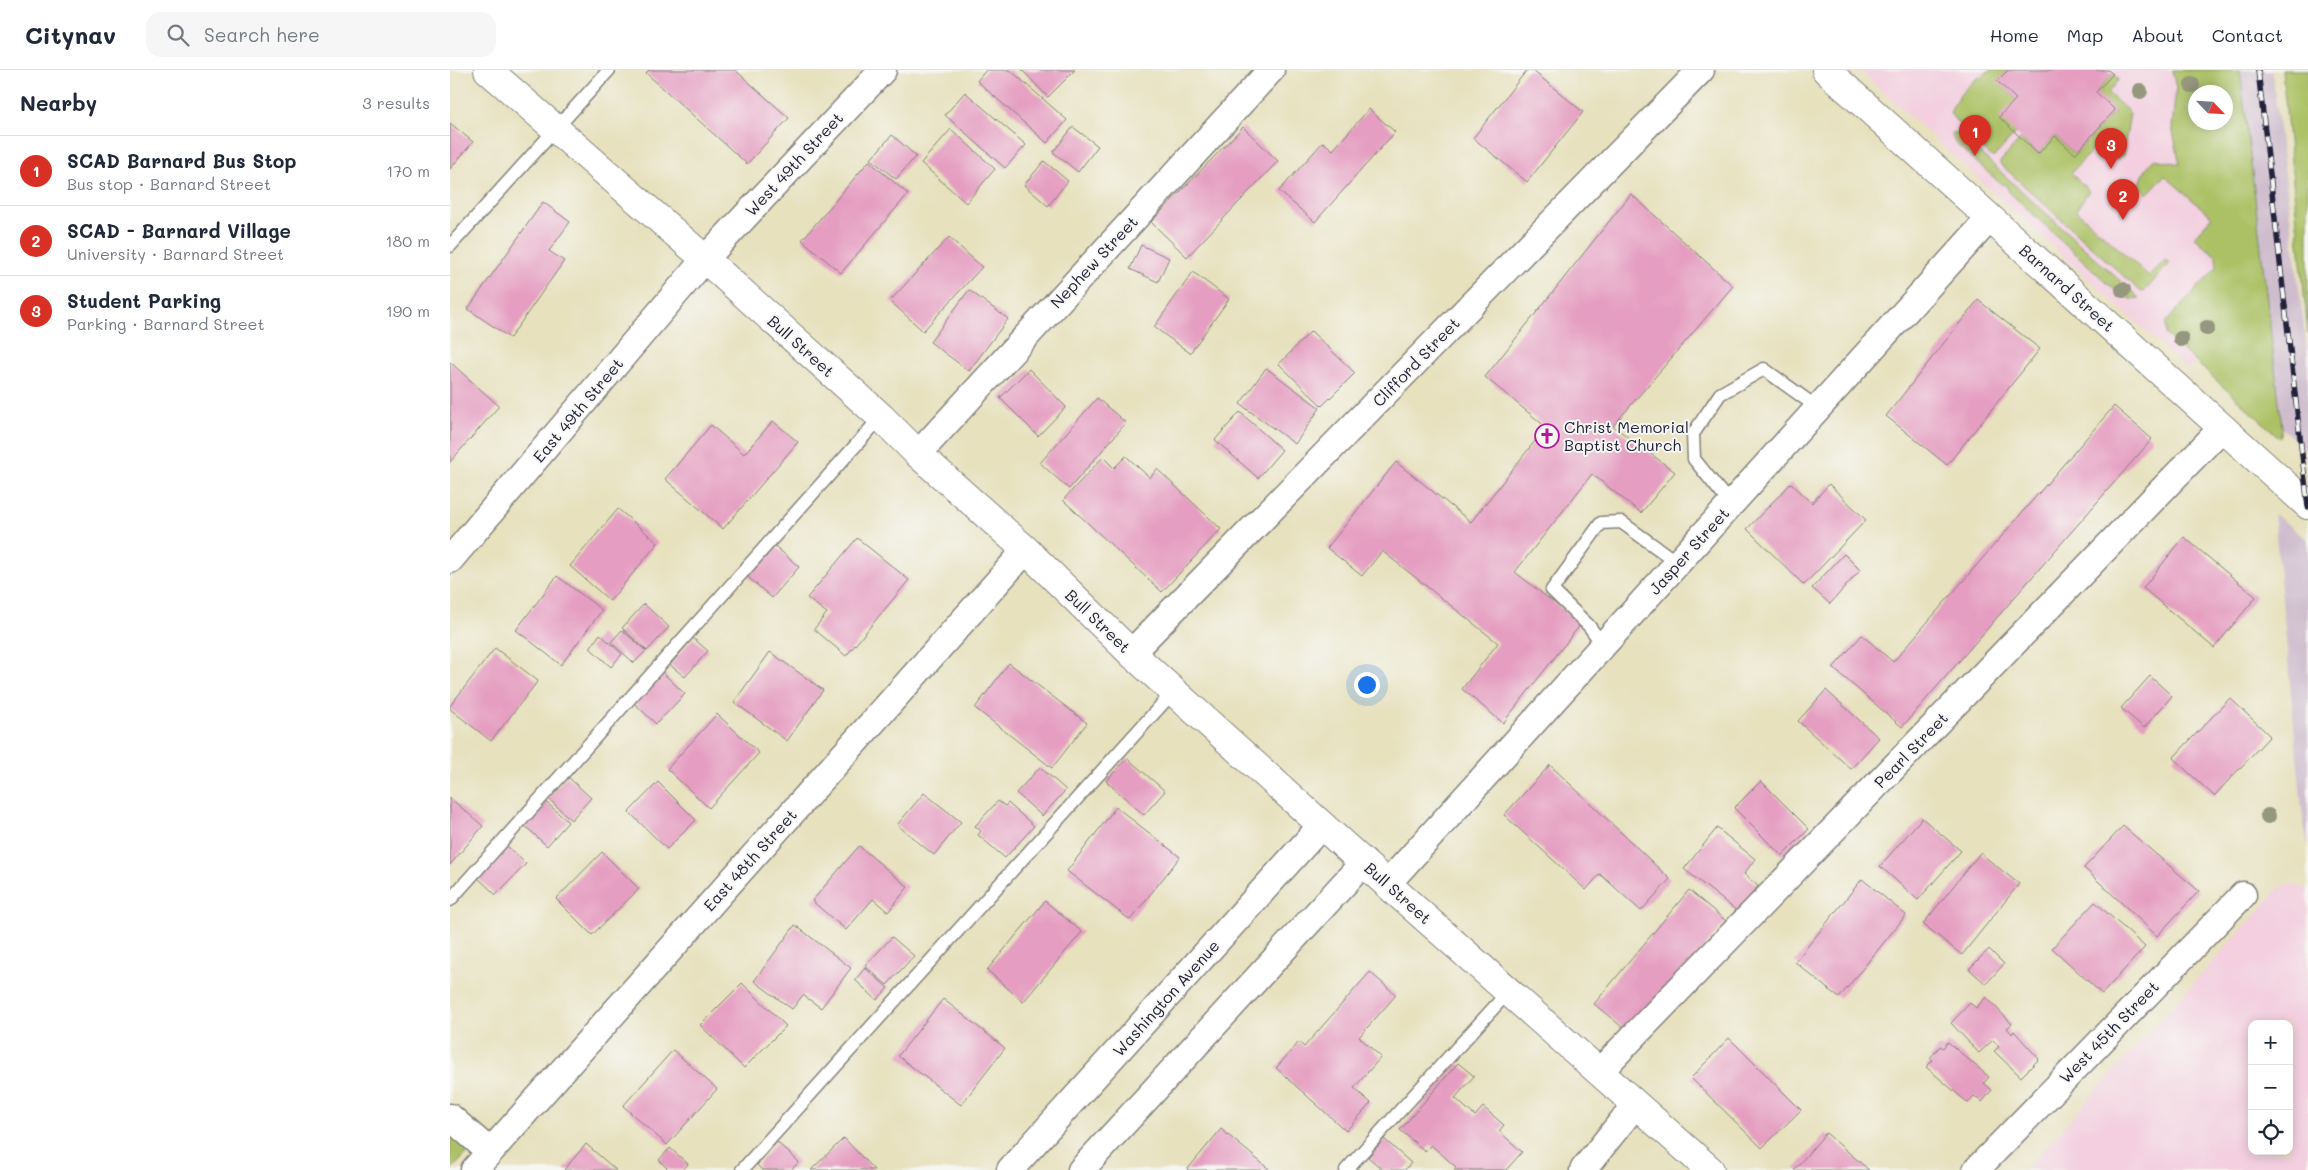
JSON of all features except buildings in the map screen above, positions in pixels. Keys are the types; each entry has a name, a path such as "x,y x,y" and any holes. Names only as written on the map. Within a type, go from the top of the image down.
{"street":[{"name":"Bull Street","path":"488,70 705,259 881,417 918,454 1026,550 1132,654 1387,884 1710,1170"},
{"name":"West 49th Street","path":"705,259 883,70"},
{"name":"Nephew Street","path":"918,454 1271,70"},
{"name":"Clifford Street","path":"1132,654 1701,70"},
{"name":"Barnard Street","path":"1826,70 2308,506"},
{"name":"Jasper Street","path":"1387,884 1990,218"},
{"name":"East 49th Street","path":"450,560 705,259"},
{"name":"Pearl Street","path":"1600,1071 2222,428"},
{"name":"East 48th Street","path":"482,1161 1026,550"},
{"name":"Washington Avenue","path":"1010,1170 1322,825"},
{"path":"1081,1170 1364,862"},
{"name":"West 45th Street","path":"1976,1170 2242,895"},
{"path":"1582,1170 1635,1105"},
{"path":"450,1117 482,1161"}],"lane":[{"path":"450,246 609,70"},
{"path":"1731,505 1694,459 1693,434 1720,394 1764,369 1818,408"},
{"path":"450,900 881,417"},
{"path":"1603,645 1589,626 1552,590 1601,523 1621,522 1678,563"},
{"path":"742,1170 1174,691"},
{"path":"1346,1170 1509,991"}],"shaded area":[{"path":"1859,70 2205,70 2199,85 2188,85 2188,130 2198,130 2234,318 2188,370"},
{"path":"2240,70 2272,70 2308,360 2308,452 2282,428"},
{"path":"2274,514 2308,540 2308,845 2303,820"},
{"path":"2289,884 2308,889 2308,1170 2025,1170 2280,887"}],"green space":[{"path":"1991,70 2008,70 1998,81 2016,99 2016,133 1993,158 1963,130 1950,113 1966,88"},
{"path":"2172,70 2240,70 2282,428 2280,438 2166,335 2166,322 2217,267 2216,256 2194,237 2212,217 2165,176 2147,194 2140,187 2145,172 2155,159 2180,164 2172,127 2176,88"},
{"path":"2282,70 2308,70 2308,333"},
{"path":"2113,74 2119,79 2108,93 2130,113 2123,155 2119,159 2116,158 2099,143 2071,173 2089,191 2076,210 2149,276 2165,260 2170,263 2144,292 2140,291 1999,163 2021,139 2038,154 2055,136 2075,154 2115,111 2096,92"},
{"path":"1951,133 1958,133 2139,298 2131,299 2119,294 2009,192 2006,185 2001,184 1955,143"},
{"path":"450,1135 469,1151 451,1170 450,1170"}],"railway":[{"path":"2258,70 2308,507"}],"place":[{"name":"SCAD Barnard Bus Stop","path":"1975,156"},
{"name":"Student Parking","path":"2111,169"},
{"name":"SCAD - Barnard Village","path":"2123,220"},
{"name":"Christ Memorial Baptist Church","path":"1547,436"}]}
